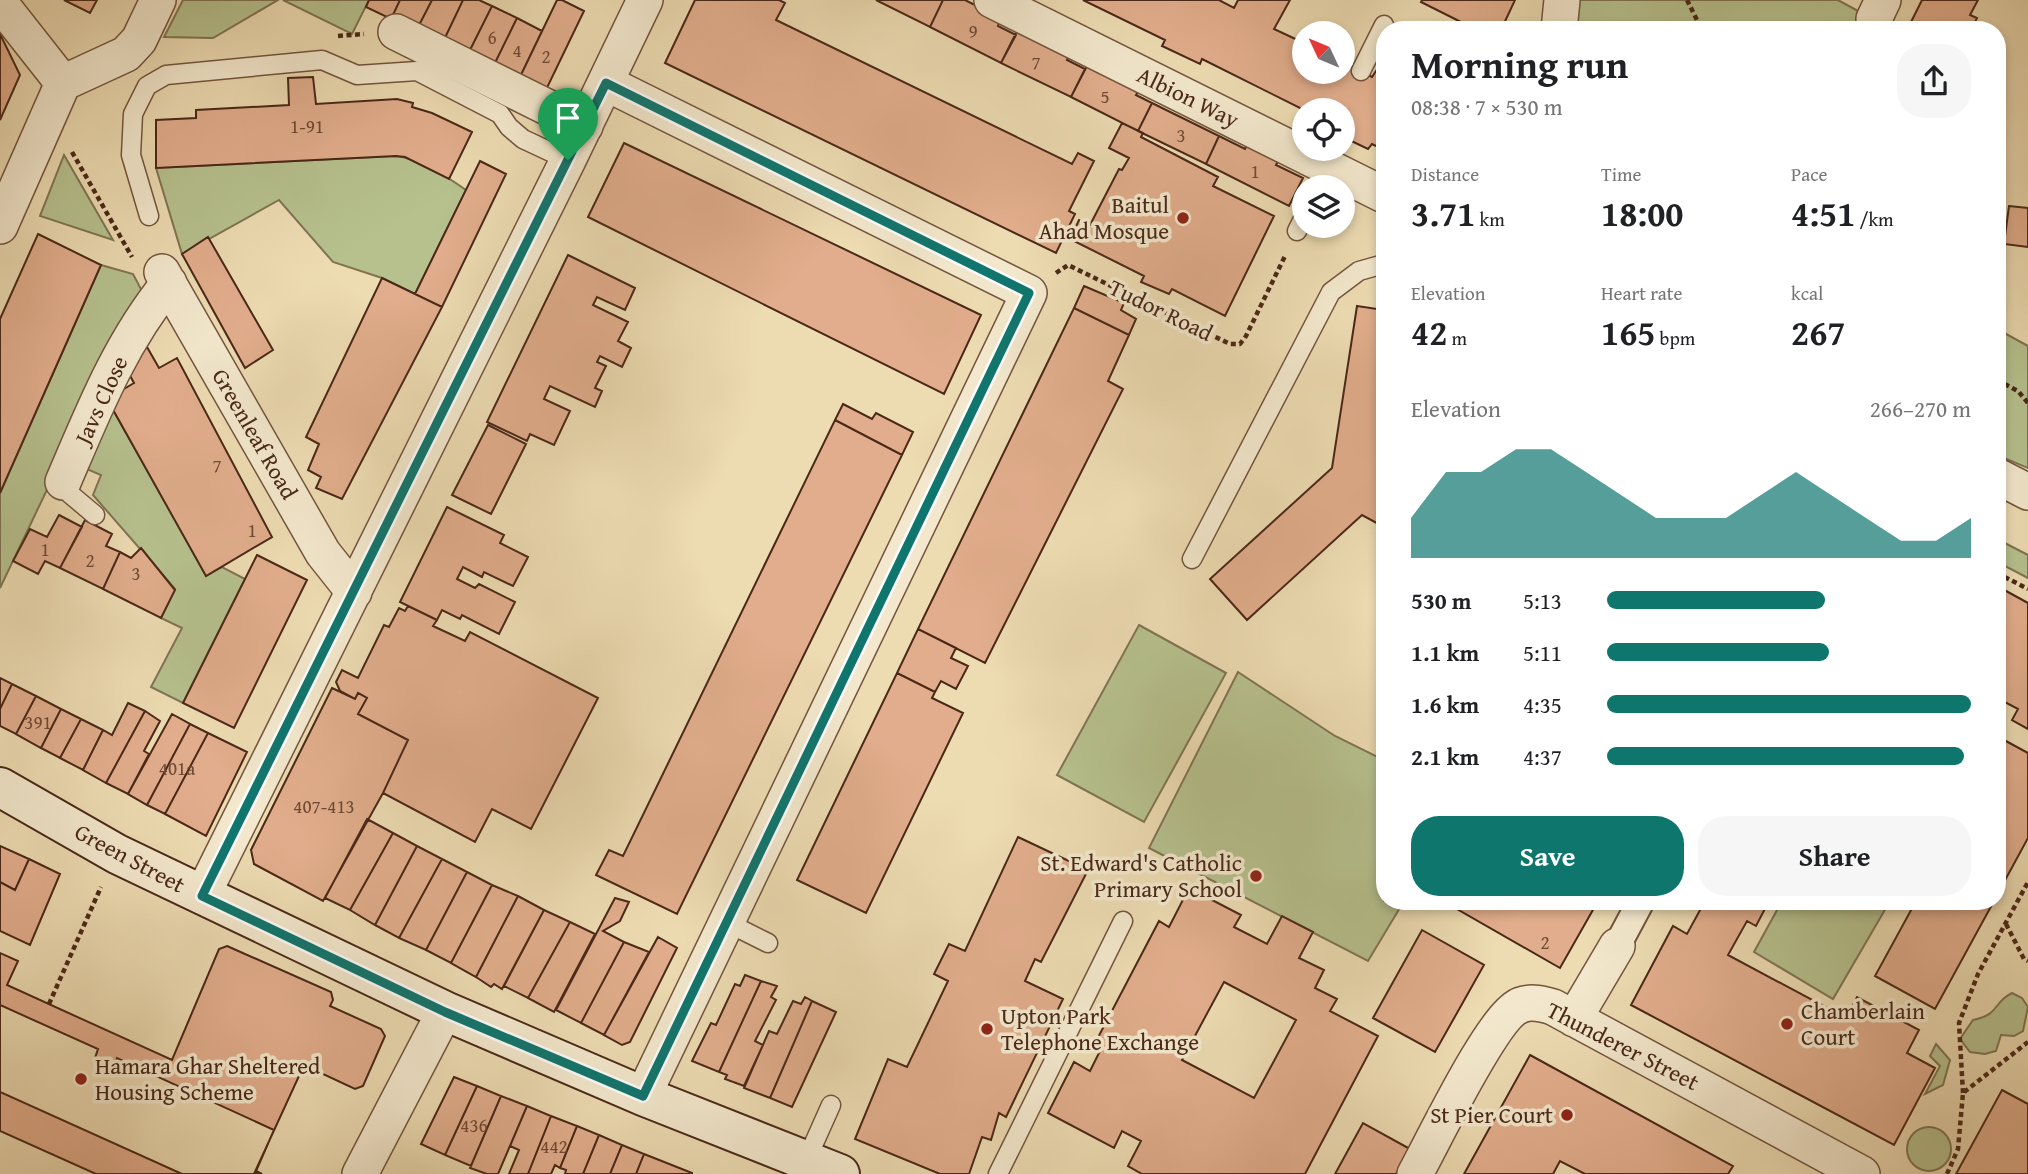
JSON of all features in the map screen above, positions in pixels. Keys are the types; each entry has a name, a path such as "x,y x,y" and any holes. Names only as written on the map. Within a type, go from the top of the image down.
{"main road":[{"name":"Green Street","path":"0,787 117,854 445,1012 643,1096 823,1167"}],"street":[{"path":"0,226 56,98 136,70 139,40 158,0"},
{"path":"202,896 645,0"},
{"name":"Albion Way","path":"992,0 1376,191"},
{"path":"1560,21 1562,0"},
{"path":"0,3 56,98"},
{"path":"396,33 585,126"},
{"path":"606,83 1029,293 643,1096"},
{"name":"Javs Close","path":"63,482 107,379 166,278"},
{"name":"Greenleaf Road","path":"166,278 323,554 354,592"},
{"path":"2006,481 2028,492"},
{"path":"1574,1018 1636,910"},
{"name":"Thunderer Street","path":"1415,1174 1485,1045 1505,1015 1521,1004 1539,1003 1574,1018 1862,1174"},
{"path":"360,1174 445,1012"}],"lane":[{"path":"1361,71 1376,41"},
{"path":"149,216 131,155 136,70 166,75 322,60 357,75 417,71 499,114 523,139 568,160"},
{"path":"1192,559 1331,292 1359,271 1376,266"},
{"name":"Javs Close","path":"63,482 70,495 95,514"},
{"path":"998,1174 1124,921"},
{"path":"726,922 768,943"},
{"path":"823,1167 831,1105"}],"path":[{"path":"1687,0 1698,21"},
{"path":"56,98 141,272 166,278"},
{"name":"Tudor Road","path":"1052,275 1069,265 1230,344 1240,344 1293,238"},
{"path":"2006,385 2018,391 2028,403"},
{"path":"2006,578 2028,589"},
{"path":"49,1004 117,854"},
{"path":"1947,1174 1958,1149 1963,1093 1959,1023 1978,974 2027,884"},
{"path":"2006,923 2024,959 2028,961"},
{"path":"1963,1093 2028,1042"}],"green space":[{"path":"183,0 278,0 213,38 164,37"},
{"path":"283,0 369,0 352,34"},
{"path":"1578,0 1838,0 1876,21 1575,21"},
{"path":"64,155 113,240 40,216"},
{"path":"396,156 423,164 466,190 415,294 382,278 333,262 279,200 182,254 156,168"},
{"path":"101,265 133,274 142,291 0,588 0,493"},
{"path":"2006,334 2028,346 2028,468 2006,459"},
{"path":"107,399 206,575 222,567 245,579 183,703 151,687 182,628 161,618 175,589 93,495 101,475 82,467"},
{"path":"2006,544 2028,555 2028,578 2006,567"},
{"path":"1139,625 1226,673 1144,822 1057,775"},
{"path":"1238,672 1335,736 1376,756 1376,910 1399,910 1368,961 1149,848"},
{"path":"1777,910 1885,910 1833,999 1754,952"},
{"path":"2012,993 2022,998 2028,1007 2023,1031 2014,1036 2001,1035 1996,1051 1985,1054 1970,1052 1960,1039 1973,1020 1988,1015"},
{"path":"1936,1044 1950,1060 1943,1085 1925,1094 1940,1066 1930,1056"},
{"path":"1929,1127 1944,1134 1951,1149 1944,1164 1929,1171 1914,1164 1907,1149 1914,1134"}],"building":[{"path":"64,0 97,0 90,13"},
{"path":"369,0 400,0 391,19 366,7"},
{"path":"400,0 432,0 416,31 391,19"},
{"path":"432,0 463,0 442,44 416,31"},
{"path":"463,0 479,0 492,6 467,56 442,44"},
{"path":"557,0 584,11 544,94 518,81"},
{"path":"695,0 779,0 785,3 776,20 1072,164 1078,153 1094,161 1069,211 1075,214 1056,253 665,63"},
{"path":"876,0 943,0 930,27"},
{"path":"943,0 965,0 1001,18 998,26 1016,35 1001,63 930,27"},
{"path":"1083,0 1219,0 1234,8 1238,0 1290,0 1274,29 1292,37 1292,84 1355,84 1355,68 1372,77 1376,71 1376,146 1372,144 1368,149 1355,143 1355,98 1292,98 1292,104 1202,59 1200,64 1162,46 1165,40"},
{"path":"1515,0 1505,21 1459,21 1421,2"},
{"path":"1922,0 1978,0 1970,15 1977,18 1976,21 1912,21"},
{"path":"492,6 517,18 492,69 467,56"},
{"path":"517,18 542,31 518,81 492,69"},
{"path":"1019,27 1070,53 1067,60 1085,69 1071,97 1001,63"},
{"path":"0,34 20,75 0,120"},
{"path":"1089,62 1140,88 1136,95 1152,103 1138,131 1071,97"},
{"path":"313,77 316,104 397,99 413,103 412,107 432,113 472,132 449,179 405,157 396,156 156,168 156,120 196,118 196,110 289,105 288,78"},
{"path":"1152,103 1219,136 1206,164 1138,131"},
{"name":"Baitul Ahad Mosque","path":"1122,123 1143,133 1141,137 1218,177 1213,186 1274,216 1225,316 1172,289 1169,294 1141,282 1144,276 1070,239 1079,220 1090,225 1119,169 1122,170 1129,158 1109,148"},
{"path":"1219,136 1245,149 1249,142 1280,157 1276,165 1297,175 1292,175 1292,200 1289,206 1206,164"},
{"path":"624,143 981,315 944,394 588,217"},
{"path":"480,161 506,174 442,307 415,294"},
{"path":"2009,206 2028,208 2028,247 2006,244"},
{"path":"38,234 101,265 0,493 0,319"},
{"path":"208,237 273,350 245,368 182,254"},
{"path":"568,255 635,288 625,310 597,297 593,305 628,322 618,341 631,348 622,367 600,356 597,362 606,366 595,388 602,391 595,407 550,386 544,399 570,411 554,445 530,434 527,441 487,422"},
{"path":"382,278 442,307 342,499 316,488 321,477 308,470 319,444 306,437"},
{"path":"1084,286 1124,303 1121,310 1136,319 1129,335 1074,308"},
{"path":"1357,306 1376,309 1376,523 1362,515 1247,620 1210,579 1332,468"},
{"path":"1074,308 1129,335 1108,381 1123,389 985,663 918,629"},
{"path":"147,347 159,368 177,358 272,537 206,576 107,399 134,383 123,363"},
{"path":"843,404 872,419 876,413 913,432 902,455 835,420"},
{"path":"835,420 902,455 677,914 596,875 609,850 623,856"},
{"path":"488,425 526,444 491,514 452,495"},
{"path":"447,507 504,535 500,543 528,557 513,586 484,572 482,577 463,567 457,579 475,588 479,584 515,602 499,634 462,615 460,619 442,610 437,620 400,602"},
{"path":"59,515 82,527 60,568 45,561 38,574 13,561 30,529 47,537"},
{"path":"85,520 112,534 106,546 120,552 103,589 60,568"},
{"path":"141,548 175,590 161,618 103,589 120,552 131,558"},
{"path":"257,555 307,580 234,728 183,703"},
{"path":"2006,591 2028,603 2028,729 2012,720 2018,709 2006,703"},
{"path":"408,606 437,620 433,626 465,641 470,632 598,698 531,829 492,809 475,842 383,793 408,740 358,714 367,698 358,693 355,699 340,691 336,682 342,670 358,678 384,625 389,627 399,608 405,611"},
{"path":"918,629 956,648 951,658 968,666 956,689 941,681 935,692 897,673"},
{"path":"897,673 935,692 932,698 963,713 866,913 797,880"},
{"path":"0,678 12,684 0,709"},
{"path":"12,684 36,696 16,734 0,726 0,709"},
{"path":"332,688 355,699 358,693 367,698 358,714 408,740 383,793 323,901 254,864 251,850"},
{"path":"36,696 61,709 41,748 16,734"},
{"path":"128,703 145,711 106,783 83,770 103,730 112,735"},
{"path":"61,709 81,719 60,758 41,748"},
{"path":"145,711 160,721 144,751 149,754 128,794 106,783"},
{"path":"172,714 190,724 147,805 128,794"},
{"path":"81,719 103,730 83,770 60,758"},
{"path":"190,724 208,733 165,814 147,805"},
{"path":"208,733 247,752 206,836 165,814"},
{"path":"2006,741 2028,753 2028,838 2006,878"},
{"path":"367,819 393,833 350,910 325,898"},
{"path":"393,833 417,846 375,925 350,910"},
{"name":"Upton Park Telephone Exchange","path":"1018,837 1088,870 1041,962 1035,959 1025,981 1063,999 1006,1117 999,1113 991,1140 982,1137 969,1174 940,1174 855,1139 888,1059 907,1067 948,981 934,974 949,944 965,951"},
{"path":"0,846 29,859 15,890 0,882"},
{"path":"417,846 442,859 399,938 375,925"},
{"path":"29,859 60,874 30,945 0,931 0,882 15,890"},
{"path":"442,859 467,872 426,950 399,938"},
{"path":"467,872 492,885 451,963 426,950"},
{"path":"492,885 518,896 476,977 451,963"},
{"path":"1189,888 1241,915 1234,927 1267,944 1282,916 1313,932 1299,958 1324,970 1315,988 1337,999 1330,1011 1378,1036 1305,1174 1142,1174 1128,1166 1141,1141 1122,1131 1114,1148 1048,1113 1074,1062 1090,1071 1100,1051 1093,1047 1159,921 1169,927","holes":["1224,982 1296,1020 1254,1098 1182,1060"]},
{"path":"518,896 544,910 502,989 494,984 491,987 476,977"},
{"path":"615,898 629,902 620,921 603,931 624,942 581,1023 556,1010"},
{"path":"544,910 570,922 528,998 504,986"},
{"path":"1459,910 1593,910 1560,968"},
{"name":"Chamberlain Court","path":"1700,910 1764,910 1756,926 1747,921 1728,955 1846,1018 1857,997 1919,1030 1907,1053 1935,1068 1894,1145 1631,1005 1673,926 1687,934"},
{"path":"1911,910 1989,910 1935,1009 1875,976"},
{"path":"570,922 595,934 554,1012 528,998"},
{"path":"1422,930 1484,965 1435,1052 1373,1018"},
{"path":"658,937 677,948 630,1042 622,1045 604,1035"},
{"path":"624,942 649,952 604,1035 581,1023"},
{"path":"227,946 331,992 333,1000 330,1006 381,1029 385,1036 363,1086 355,1089 304,1065 254,1174 96,1174 0,1131 0,953 18,961 7,985 172,1060 219,949"},
{"path":"745,975 761,981 719,1072 692,1061 711,1023 716,1025 735,984 740,986"},
{"path":"761,981 777,986 771,997 776,1000 755,1041 763,1045 744,1086 725,1079 727,1075 719,1072"},
{"path":"805,997 812,1001 770,1098 744,1088 769,1031 777,1034 793,1001 801,1004"},
{"path":"812,1001 836,1012 792,1107 770,1098"},
{"name":"Hamara Ghar Sheltered Housing Scheme","path":"0,1005 98,1049 95,1058 114,1066 117,1058 274,1130 256,1171 262,1174 182,1174 0,1092"},
{"name":"St Pier Court","path":"1530,1055 1733,1166 1728,1174 1585,1174 1560,1161 1553,1174 1464,1174"},
{"path":"454,1077 477,1086 445,1155 421,1144"},
{"path":"477,1086 501,1096 471,1166 445,1155"},
{"path":"2002,1090 2028,1104 2028,1174 1956,1174"},
{"path":"501,1096 527,1106 498,1174 487,1174 470,1168"},
{"path":"527,1106 551,1116 528,1174 509,1174 519,1150 510,1146"},
{"path":"551,1116 577,1126 560,1168 555,1165 551,1174 528,1174"},
{"path":"1363,1123 1410,1149 1396,1174 1335,1174"},
{"path":"577,1126 599,1135 583,1174 565,1174 566,1170 560,1168"},
{"path":"599,1135 622,1145 610,1174 583,1174"},
{"path":"622,1145 644,1154 636,1174 610,1174"},
{"path":"644,1154 692,1173 692,1174 636,1174"}],"place":[{"name":"Baitul Ahad Mosque","path":"1183,218"},
{"name":"St. Edward's Catholic Primary School","path":"1256,876"},
{"name":"Chamberlain Court","path":"1787,1024"},
{"name":"Upton Park Telephone Exchange","path":"987,1029"},
{"name":"Hamara Ghar Sheltered Housing Scheme","path":"81,1079"},
{"name":"St Pier Court","path":"1567,1115"}],"route":[{"path":"606,83 1029,293 643,1096 445,1012 202,896 568,160 606,83"}]}
